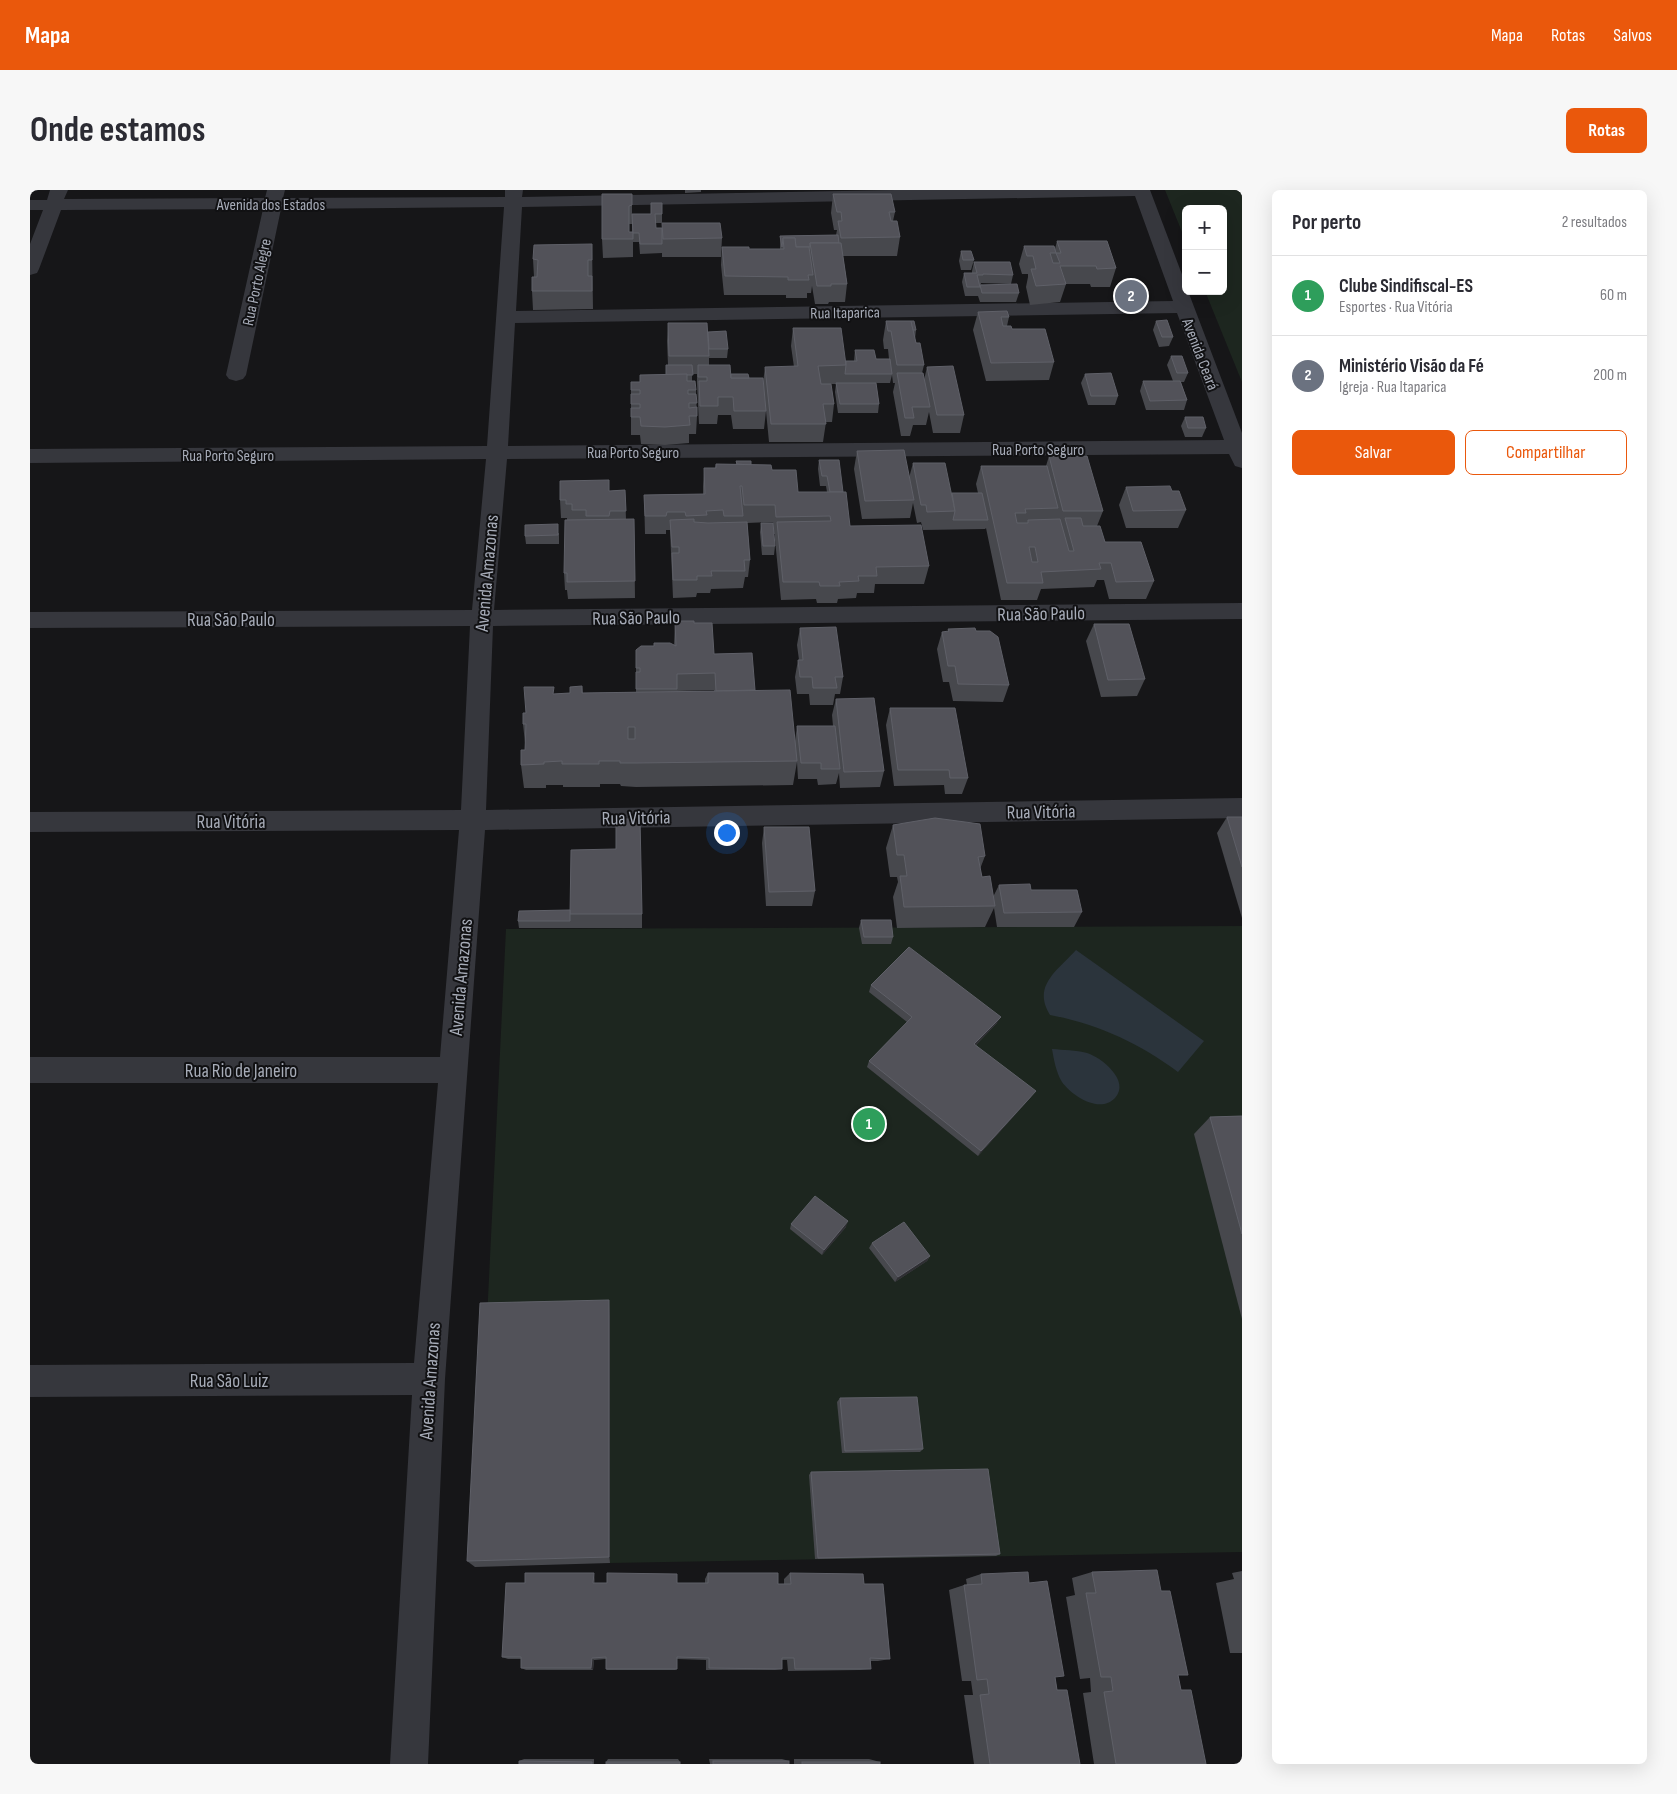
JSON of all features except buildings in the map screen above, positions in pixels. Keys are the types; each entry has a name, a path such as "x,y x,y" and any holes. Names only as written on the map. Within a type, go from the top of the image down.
{"street":[{"name":"Avenida dos Estados","path":"30,205 56,198 1141,191"},
{"name":"Avenida Ceará","path":"1141,191 1239,454"},
{"name":"Avenida Amazonas","path":"409,1764 429,1379 472,820 482,618 497,453 514,196"},
{"name":"Rua Porto Alegre","path":"236,375 274,197"},
{"path":"30,269 56,198"},
{"name":"Rua Itaparica","path":"506,317 1184,307"},
{"name":"Rua Porto Seguro","path":"30,456 497,453 1239,454"},
{"name":"Rua São Paulo","path":"30,620 1242,611"},
{"name":"Rua Vitória","path":"30,822 472,820 1242,808"},
{"name":"Rua Rio de Janeiro","path":"30,1070 452,1070"},
{"name":"Rua São Luiz","path":"30,1381 429,1379"}],"shaded area":[{"path":"1165,190 1242,190 1242,382 1207,295 1227,295 1227,205 1182,205 1182,232"},
{"path":"1242,926 1242,1552 610,1563 487,1319 506,929"},
{"path":"1076,950 1204,1041 1178,1072 1148,1052 1117,1036 1101,1029 1050,1015 1045,1005 1045,987 1049,979"},
{"path":"1052,1049 1087,1053 1100,1059 1117,1077 1119,1091 1115,1098 1102,1104 1094,1104 1072,1093 1060,1078"}],"place":[{"name":"Ministério Visão da Fé","path":"1131,296"},
{"name":"Clube Sindifiscal-ES","path":"869,1124"}]}
